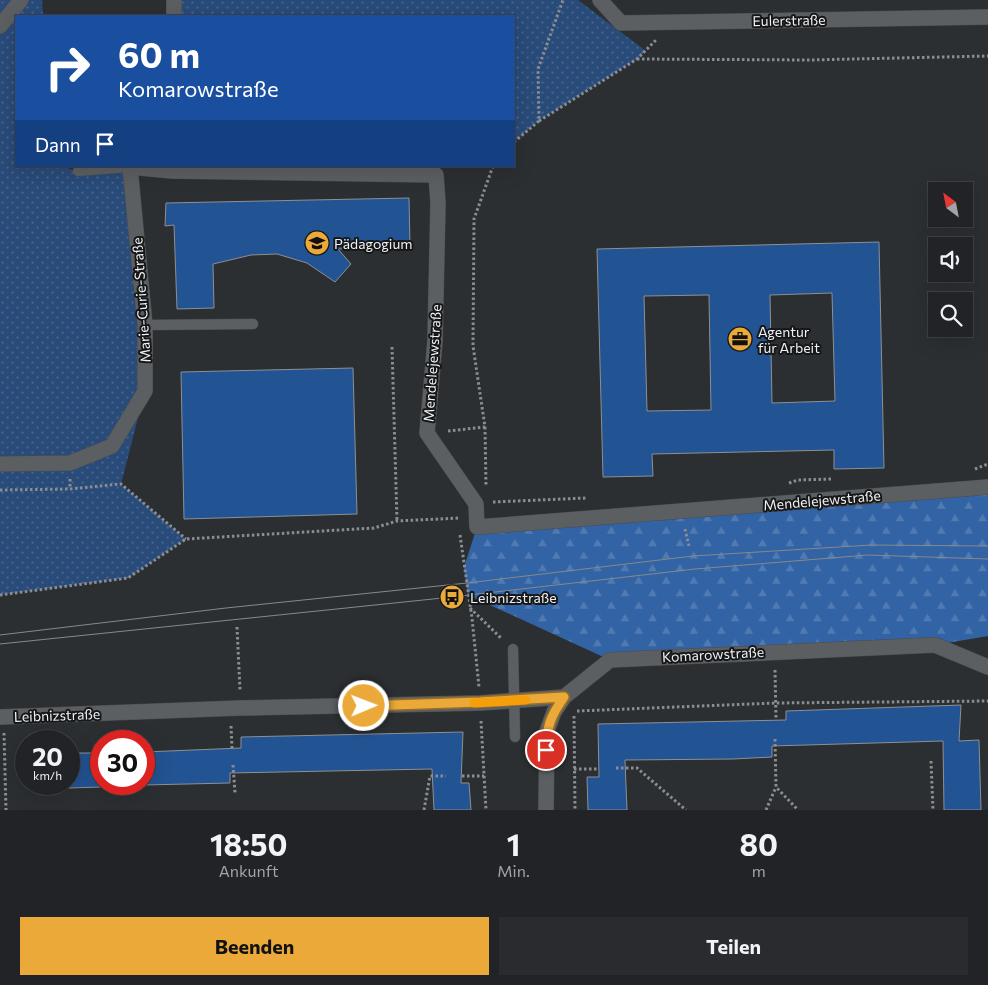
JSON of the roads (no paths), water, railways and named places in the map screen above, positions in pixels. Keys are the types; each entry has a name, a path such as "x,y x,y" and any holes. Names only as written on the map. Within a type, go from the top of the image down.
{"street":[{"path":"0,26 21,0"},
{"path":"174,0 174,15"},
{"name":"Eulerstraße","path":"600,0 621,23 988,17"},
{"path":"130,167 172,169"},
{"name":"Marie-Curie-Straße","path":"0,464 70,463 112,446 145,392 145,325 130,167"},
{"name":"Mendelejewstraße","path":"172,169 436,175 438,203 435,342 427,433 481,499 477,527 988,487"},
{"name":"Komarowstraße","path":"546,810 547,731 554,712 564,697 610,660 935,645 988,667"},
{"name":"Leibnizstraße","path":"2,717 240,708 514,701 564,697"}],"lane":[{"path":"78,171 130,167"},
{"path":"145,325 252,324"},
{"path":"513,649 514,737"}],"tram line":[{"path":"0,635 693,556 871,545 988,546"},
{"path":"0,644 452,597 695,569 868,555 988,559"}],"place":[{"name":"Pädagogium","path":"317,243"},
{"name":"Agentur für Arbeit","path":"740,339"},
{"name":"Leibnizstraße","path":"452,597"}]}
